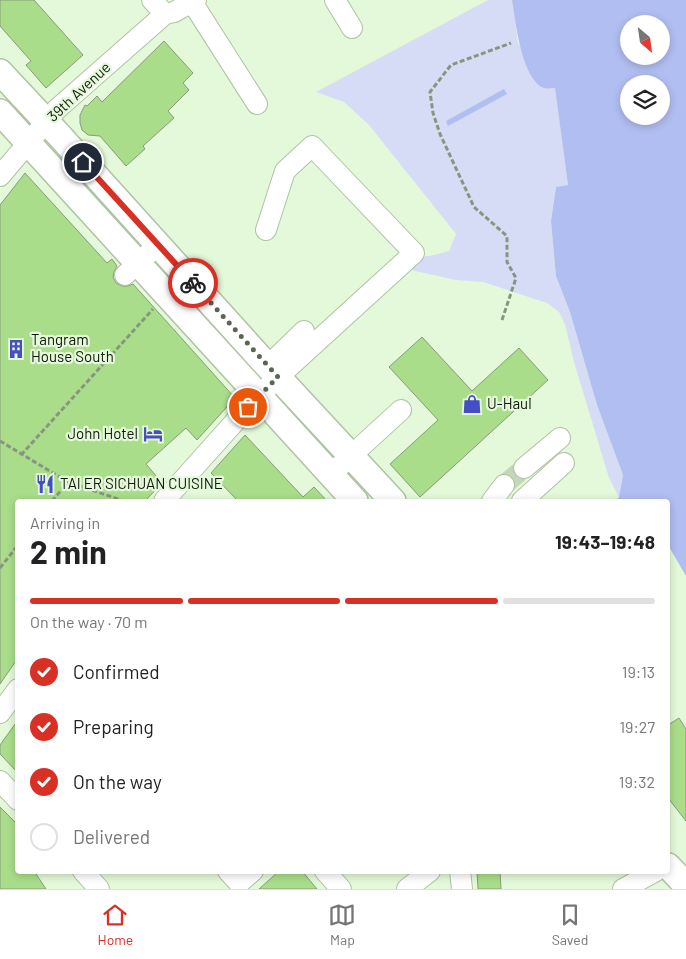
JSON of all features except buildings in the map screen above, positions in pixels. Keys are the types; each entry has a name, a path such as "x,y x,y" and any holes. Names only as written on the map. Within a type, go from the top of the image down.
{"main road":[{"path":"0,72 391,499"},
{"path":"0,112 28,142 132,269 259,396 353,499"},
{"path":"670,868 686,885"}],"street":[{"path":"335,0 352,28"},
{"path":"194,1 257,104"},
{"name":"39th Avenue","path":"0,176 46,122 156,4 174,12 194,1"},
{"path":"266,230 285,171 312,146 414,252 273,371"},
{"path":"132,269 158,244"},
{"path":"166,499 259,396 273,371 304,331"},
{"path":"330,475 401,410"},
{"path":"524,468 560,438"},
{"path":"524,499 564,463"},
{"path":"494,499 504,485"},
{"path":"2,707 15,692"},
{"path":"0,782 15,797"},
{"path":"86,874 99,889"},
{"path":"231,874 239,883 250,874"},
{"path":"328,874 341,889"},
{"path":"408,889 426,874"},
{"path":"460,874 462,889"},
{"path":"622,889 650,874"}],"path":[{"path":"502,320 516,278 507,262 507,236 474,207 440,134 433,113 430,92 451,65 511,43"},
{"path":"21,455 158,304"},
{"path":"0,441 68,482 118,499"},
{"path":"54,499 68,482"},
{"path":"0,568 15,550"}],"shaded area":[{"path":"488,0 512,0 518,43 555,87 568,185 556,187 551,221 556,276 570,312 597,405 623,475 619,497 609,478 574,362 565,324 559,312 547,303 483,282 456,280 411,270 420,256 430,256 449,251 456,234 369,125 344,102 316,92"}],"water":[{"path":"512,0 686,0 686,576 670,548 670,499 618,499 623,475 597,405 570,312 556,276 551,221 556,187 568,185 555,88 544,88 536,83 530,74 521,48"},
{"path":"504,89 507,94 448,126 446,121"}],"tunnel":[{"path":"504,485 524,468"}],"way so far":[{"path":"193,283 278,377 248,407"}],"place":[{"name":"Tangram House South","path":"16,349"},
{"name":"U-Haul","path":"472,404"},
{"name":"John Hotel","path":"153,434"},
{"name":"TAI ER SICHUAN CUISINE","path":"45,484"}],"route":[{"path":"83,162 193,283"}]}
